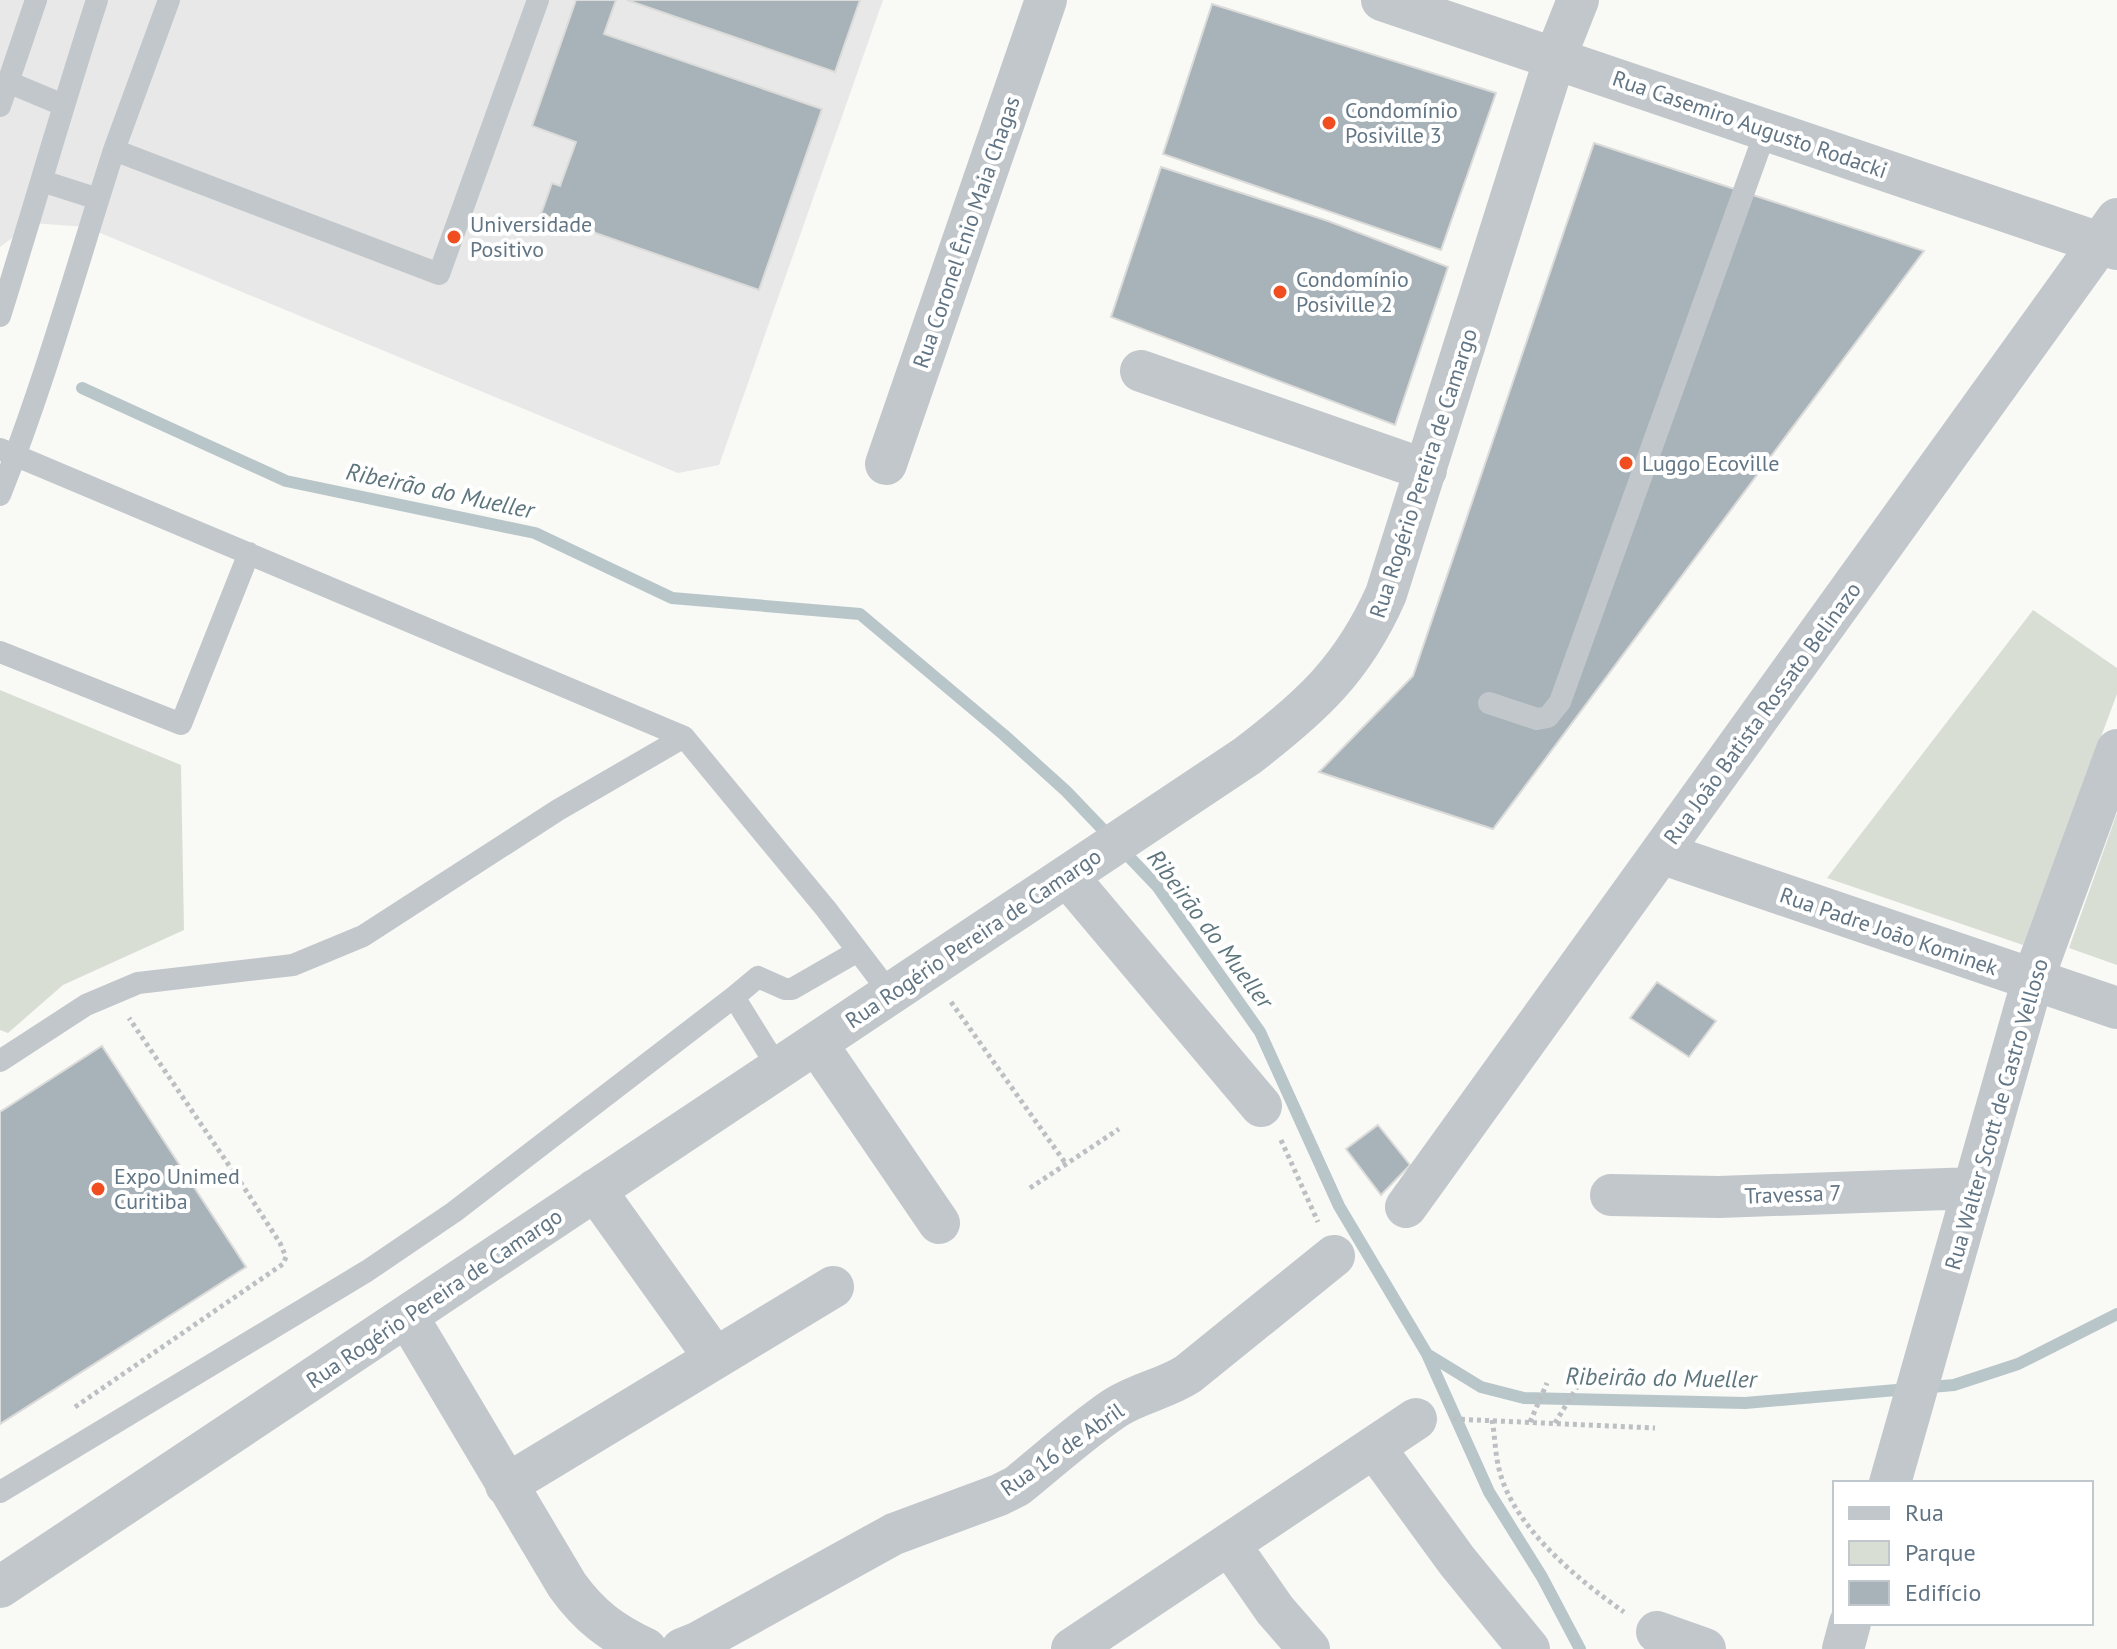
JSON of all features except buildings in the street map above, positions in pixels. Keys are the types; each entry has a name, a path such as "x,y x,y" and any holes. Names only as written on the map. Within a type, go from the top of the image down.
{"street":[{"name":"Rua Coronel Ênio Maia Chagas","path":"886,464 1046,0"},
{"name":"Rua Casemiro Augusto Rodacki","path":"1382,0 1766,130 2111,237"},
{"name":"Rua Rogério Pereira de Camargo","path":"0,1587 1247,756 1324,691 1353,657 1372,627 1386,594 1555,58 1578,0"},
{"name":"Rua João Batista Rossato Belinazo","path":"1406,1207 2111,237"},
{"path":"1141,371 1426,470"},
{"name":"Rua Walter Scott de Castro Velloso","path":"1891,1481 2033,979 2117,750"},
{"name":"Rua Padre João Kominek","path":"1661,853 2117,1008"},
{"path":"1075,870 1261,1106"},
{"path":"816,1043 939,1223"},
{"name":"Travessa 7","path":"1611,1195 1719,1197 1974,1188"},
{"path":"595,1190 715,1358"},
{"name":"Rua 16 de Abril","path":"682,1649 894,1534 1017,1486 1115,1409 1134,1398 1170,1386 1188,1374 1334,1256"},
{"path":"506,1485 833,1287"},
{"path":"407,1316 506,1485 584,1609 613,1633 646,1649"},
{"path":"1072,1649 1416,1419"},
{"path":"1374,1447 1457,1561 1529,1649"},
{"path":"1229,1544 1275,1610 1309,1649"},
{"path":"1843,1649 1849,1625"},
{"path":"1657,1632 1705,1649"}],"lane":[{"path":"0,106 36,0"},
{"path":"0,316 97,0"},
{"path":"0,495 8,452 169,0"},
{"path":"114,150 439,274 538,0"},
{"path":"8,82 63,105"},
{"path":"1489,703 1537,719 1548,717 1560,702 1766,130"},
{"path":"42,181 98,199"},
{"path":"8,452 684,737 826,909 890,993"},
{"path":"0,652 181,724 249,553"},
{"path":"0,1061 86,1005 138,983 293,965 363,936 558,810 684,737"},
{"path":"0,1492 367,1271 454,1212 758,977 792,989 858,951"},
{"path":"734,997 778,1068"}],"path":[{"path":"927,969 1066,1164"},
{"path":"68,1412 283,1264 286,1257 245,1189 112,994"},
{"path":"1261,1106 1334,1256"},
{"path":"1030,1188 1119,1129"},
{"path":"1530,1422 1547,1383"},
{"path":"1555,1423 1577,1387"},
{"path":"1655,1428 1492,1420 1499,1470 1521,1517 1558,1558 1590,1587 1657,1632"}],"shaded area":[{"name":"Universidade Positivo","path":"0,0 883,0 719,465 678,473 86,227 32,223 0,247"}],"green space":[{"path":"2033,610 2117,668 2117,694 2023,945 1827,878"},
{"path":"0,690 181,765 184,930 63,985 8,1033 0,1030"},
{"path":"2117,813 2117,965 2069,948"}],"waterway":[{"name":"Ribeirão do Mueller","path":"82,388 286,481 535,533 672,598 860,614 1066,791 1157,886 1260,1032 1339,1206 1427,1354 1481,1387 1524,1398 1745,1403 1954,1385 2018,1364 2117,1314"},
{"path":"1427,1354 1489,1492 1542,1577 1580,1649"}],"place":[{"name":"Condomínio Posiville 3","path":"1329,123"},
{"name":"Universidade Positivo","path":"454,237"},
{"name":"Condomínio Posiville 2","path":"1280,292"},
{"name":"Luggo Ecoville","path":"1626,463"},
{"name":"Expo Unimed Curitiba","path":"98,1189"}]}
